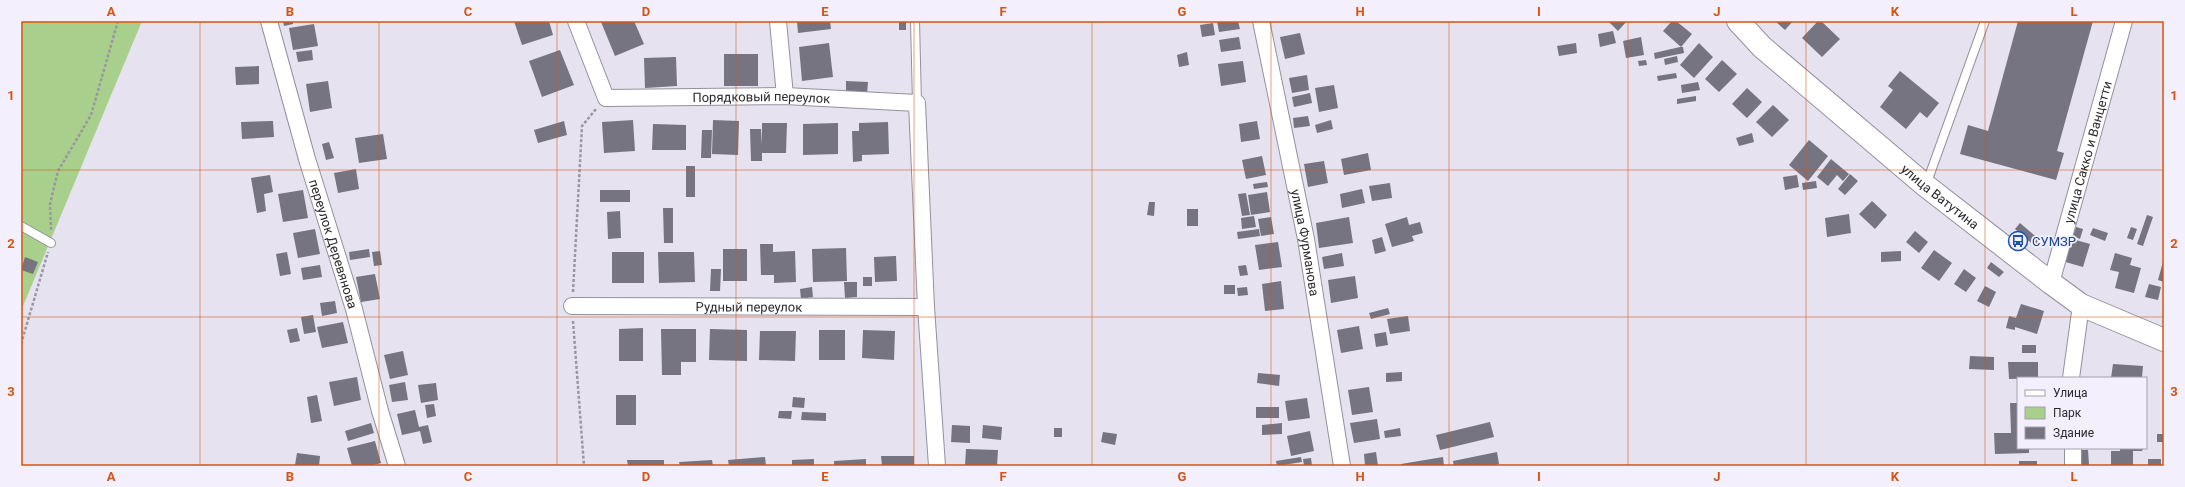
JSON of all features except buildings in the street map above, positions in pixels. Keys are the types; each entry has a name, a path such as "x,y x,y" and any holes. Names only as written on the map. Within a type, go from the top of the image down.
{"main road":[{"name":"улица Ватутина","path":"1738,21 1762,46 1926,186 2051,283 2081,305 2164,340"}],"street":[{"name":"переулок Деревянова","path":"269,21 307,159 354,309 380,411 397,466"},
{"path":"576,21 606,98"},
{"path":"778,21 785,96"},
{"name":"улица Фурманова","path":"1261,21 1306,239 1342,466"},
{"name":"улица Сакко и Ванцетти","path":"2051,283 2124,21"},
{"name":"Порядковый переулок","path":"606,98 785,96 917,103"},
{"path":"917,103 926,307 937,466"},
{"path":"2071,377 2081,305"},
{"name":"Рудный переулок","path":"572,306 926,307"},
{"path":"2073,449 2073,466"}],"lane":[{"path":"915,21 917,103"},
{"path":"1926,186 1985,21"},
{"path":"21,226 51,243"}],"path":[{"path":"21,344 51,243 50,204 58,171 91,115 118,21"},
{"path":"584,466 572,306 582,126 606,98"}],"green space":[{"path":"21,21 142,21 21,311"}],"place":[{"name":"СУМЗР","path":"2018,241"}]}
